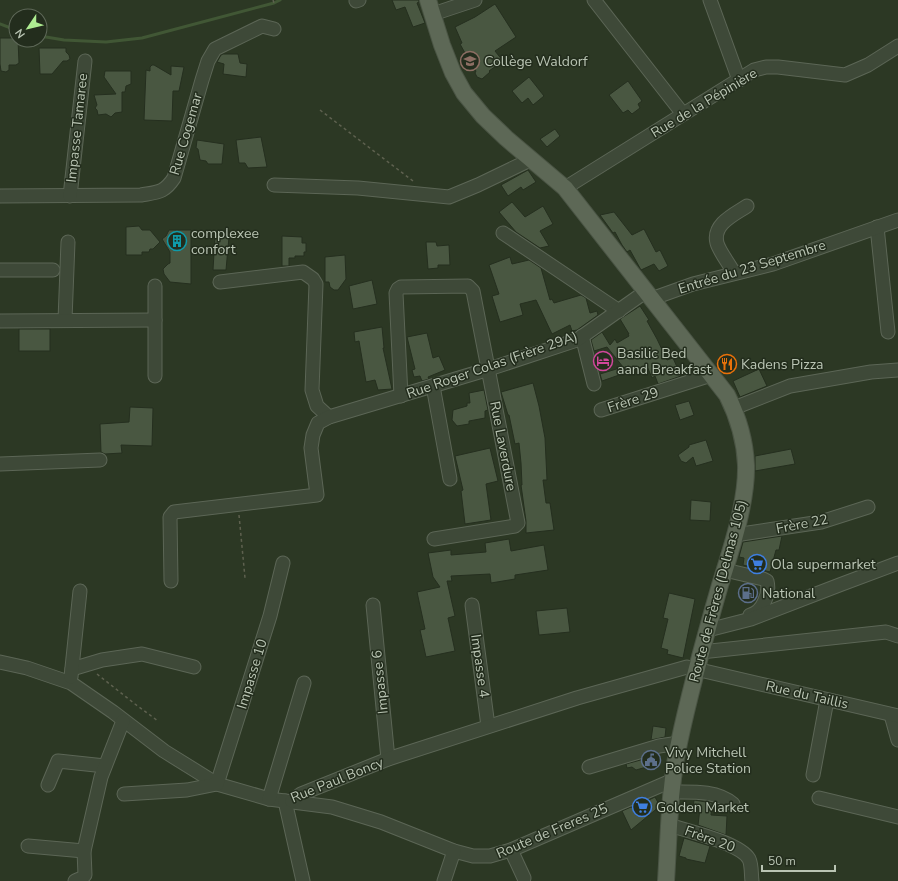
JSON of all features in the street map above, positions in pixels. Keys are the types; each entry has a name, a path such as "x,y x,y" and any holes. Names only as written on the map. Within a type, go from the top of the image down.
{"main road":[{"name":"Route de Frères (Delmas 105)","path":"431,7 453,73 464,93 483,116 506,138 565,188 727,395 734,408 742,434 746,465 744,489 735,536 697,668 678,743 671,787 666,881"}],"street":[{"path":"431,7 475,0"},
{"path":"594,0 683,114"},
{"path":"710,0 739,80"},
{"name":"Rue Cogemar","path":"0,196 141,195 162,191 169,187 174,178 208,61 215,49 262,26 274,29"},
{"name":"Rue de la Pépinière","path":"565,188 754,70 766,67 845,75 868,65 898,46"},
{"name":"Impasse Tamaree","path":"70,196 85,61"},
{"path":"274,185 358,188 449,197 532,159"},
{"path":"734,273 717,242 717,230 725,221 747,206"},
{"name":"Entrée du 23 Septembre","path":"648,296 773,264 898,220"},
{"path":"877,227 888,332"},
{"path":"503,233 619,311"},
{"path":"65,320 68,242"},
{"path":"0,270 53,270"},
{"path":"220,282 303,272 313,278 316,284 312,390 317,406 329,417"},
{"path":"155,376 156,286"},
{"name":"Rue Laverdure","path":"401,396 396,293 398,289 401,287 468,286 473,291 518,524 515,526 434,539"},
{"name":"Rue Roger Colas (Frère 29A)","path":"238,505 317,495 311,448 313,435 318,423 329,417 489,369 576,340 619,311 648,296"},
{"path":"0,321 155,320"},
{"path":"582,336 594,384"},
{"path":"734,408 790,386 872,372 898,370"},
{"name":"Frère 29","path":"600,410 711,374"},
{"path":"433,386 450,479"},
{"path":"0,464 100,460"},
{"path":"171,581 170,522 172,514 174,512 238,505"},
{"name":"Frère 22","path":"735,536 822,522 868,507"},
{"name":"Impasse 10","path":"217,784 270,616 283,563"},
{"path":"709,625 756,618 898,563"},
{"path":"709,625 755,614 763,607 768,586 767,581 725,570"},
{"path":"71,683 80,591"},
{"name":"Impasse 6","path":"373,605 388,759"},
{"name":"Impasse 4","path":"472,605 488,726"},
{"path":"702,652 886,632 898,636"},
{"path":"72,669 102,660 142,654 194,667"},
{"name":"Rue Paul Boncy","path":"0,662 27,668 71,683 164,751 217,784 270,795 288,801 301,794 388,759 488,726 577,698 687,667 697,668"},
{"name":"Rue du Taillis","path":"697,668 894,715 898,740"},
{"path":"270,795 304,683"},
{"path":"813,775 828,700"},
{"path":"76,881 84,875 84,851 101,777 123,721"},
{"path":"588,767 659,746 678,743"},
{"path":"48,785 58,761 105,766"},
{"path":"124,794 187,790 217,784"},
{"path":"671,787 726,798 733,804"},
{"name":"Route de Freres 25","path":"288,801 332,807 381,822 454,851 473,856 490,856 511,850 671,787"},
{"path":"819,798 898,817"},
{"path":"288,801 304,881"},
{"name":"Frère 20","path":"669,825 725,843 743,851 750,860 752,881"},
{"path":"28,846 84,851"},
{"path":"511,850 524,878"},
{"path":"444,881 454,851"}],"path":[{"path":"273,0 274,4"},
{"path":"320,110 413,181"},
{"path":"238,505 245,578"},
{"path":"88,664 94,671 158,721"}],"building":[{"path":"392,0 419,0 417,3 425,23 413,27 405,7 396,10"},
{"path":"495,4 516,37 495,51 503,61 489,71 490,72 482,79 477,77 475,73 476,71 471,64 468,64 466,61 465,53 460,44 462,43 455,27 475,17"},
{"path":"0,38 8,38 8,48 18,48 19,63 16,65 9,65 9,70 6,72 1,71"},
{"path":"39,48 66,48 66,52 70,59 63,61 52,74 40,74"},
{"path":"223,54 238,54 240,63 247,64 246,77 223,74 224,64 217,62"},
{"path":"152,65 171,75 171,66 184,67 179,91 173,91 172,121 144,120 146,70 150,71 150,67"},
{"path":"105,71 131,71 131,84 126,86 125,92 122,92 122,112 115,113 111,117 106,114 98,115 95,108 97,105 94,95 116,94 104,77"},
{"path":"529,77 544,96 533,105 528,98 522,103 512,91"},
{"path":"628,81 642,101 638,104 640,108 632,114 628,110 623,113 609,95"},
{"path":"555,129 560,136 547,147 540,139"},
{"path":"261,137 267,167 248,168 245,163 239,163 236,140"},
{"path":"197,140 224,144 222,164 208,164 206,161 200,160 198,149 196,148"},
{"path":"528,170 536,182 523,190 521,187 508,196 501,185"},
{"path":"512,202 525,217 543,206 553,224 540,231 549,246 540,248 516,232 499,212"},
{"path":"614,212 632,235 644,229 656,252 660,250 668,266 659,271 654,264 641,270 630,250 627,252 615,232 613,233 600,215"},
{"path":"139,226 142,230 150,230 160,242 153,249 150,249 149,252 142,252 142,255 126,255 126,227"},
{"path":"169,230 191,230 191,284 170,282 164,274 163,269 170,263 170,252 162,239 166,236"},
{"path":"282,236 302,237 302,243 306,243 306,252 304,252 304,256 289,258 289,266 282,266"},
{"path":"215,237 229,237 226,270 213,270"},
{"path":"426,242 436,242 437,246 449,245 450,265 438,265 438,268 428,269"},
{"path":"345,255 346,279 338,290 334,290 330,287 329,282 325,282 325,257"},
{"path":"510,257 512,264 529,260 541,268 550,300 552,299 554,303 581,295 586,298 590,313 597,311 598,315 577,330 572,331 570,325 552,334 536,300 520,304 523,315 500,322 492,296 499,294 489,265"},
{"path":"372,280 377,304 353,309 349,286"},
{"path":"640,306 649,320 647,321 667,360 673,358 681,376 658,384 655,376 652,378 647,366 645,366 602,381 600,374 623,367 607,347 594,351 591,340 602,332 610,345 615,339 617,343 629,336 620,319"},
{"path":"382,327 383,348 392,389 378,390 375,380 366,382 359,341 355,342 354,332"},
{"path":"19,329 50,329 50,351 19,351"},
{"path":"427,333 433,358 439,356 445,370 428,377 429,379 422,381 420,376 414,377 412,370 415,369 407,337"},
{"path":"759,369 767,386 740,397 733,381"},
{"path":"533,383 545,438 547,480 543,480 546,503 550,503 554,530 526,533 526,521 521,485 519,443 515,444 509,415 501,392"},
{"path":"484,390 488,410 485,411 485,418 469,421 469,424 457,426 452,420 453,410 467,406 467,403 470,403 469,393"},
{"path":"689,401 694,415 680,420 675,405"},
{"path":"130,407 153,408 152,446 121,445 122,453 105,454 101,452 100,424 129,422"},
{"path":"706,440 713,461 696,466 693,457 686,463 681,461 678,455 689,447 689,445"},
{"path":"490,448 498,481 486,484 491,520 465,524 461,491 463,490 455,456"},
{"path":"791,449 795,464 755,471 755,456"},
{"path":"691,500 711,502 710,521 690,520"},
{"path":"782,536 779,550 776,550 770,572 743,565 744,558 739,557 743,542"},
{"path":"509,539 511,551 544,545 548,570 515,575 515,579 491,583 490,574 451,576 452,581 447,581 455,616 448,618 455,651 426,657 420,630 425,629 417,592 440,587 433,577 428,553 451,550 451,555 486,552 485,543"},
{"path":"669,593 695,599 683,658 667,654 668,650 661,648 668,619 663,618"},
{"path":"567,608 570,632 539,635 536,611"},
{"path":"653,726 666,728 665,737 651,740"},
{"path":"655,756 657,764 636,770 632,767 627,768 626,764"},
{"path":"655,797 660,806 631,830 622,811"},
{"path":"694,800 712,803 711,815 727,816 726,835 698,825 700,808 693,808"},
{"path":"684,838 710,846 705,863 679,856"}],"waterway":[{"path":"48,37 64,40 106,42 142,38 274,3 280,0"},
{"path":"0,24 8,27"}],"place":[{"name":"Collège Waldorf","path":"470,61"},
{"name":"complexee confort","path":"177,241"},
{"name":"Basilic Bed aand Breakfast","path":"603,361"},
{"name":"Kadens Pizza","path":"727,364"},
{"name":"Ola supermarket","path":"757,564"},
{"name":"National","path":"748,593"},
{"name":"Vivy Mitchell Police Station","path":"651,760"},
{"name":"Golden Market","path":"642,807"}]}
